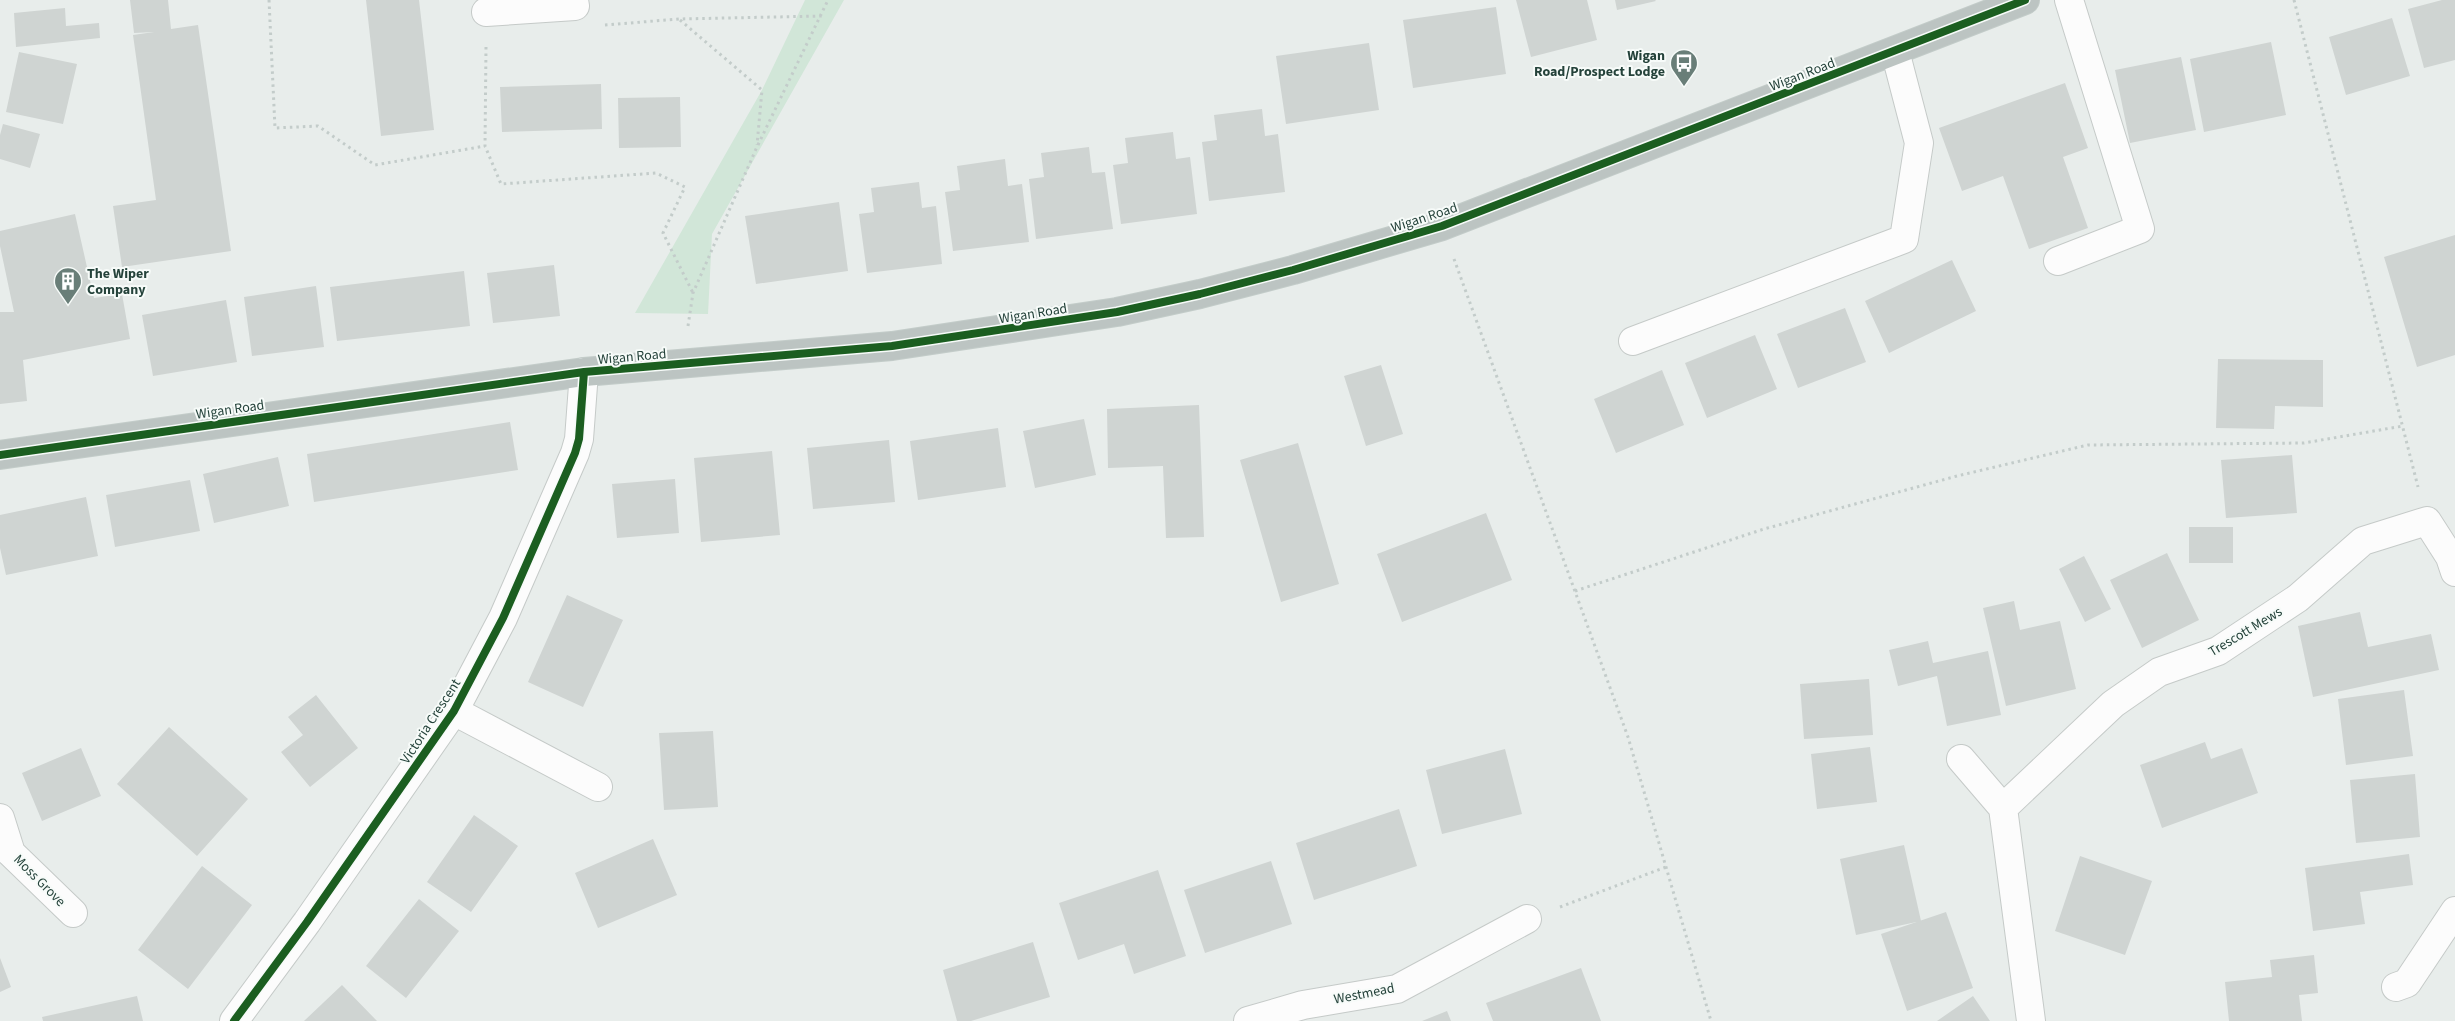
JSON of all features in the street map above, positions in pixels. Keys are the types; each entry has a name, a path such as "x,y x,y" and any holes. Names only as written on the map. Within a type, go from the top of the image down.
{"highway":[{"name":"Wigan Road","path":"0,455 584,372 892,346 1117,312 1200,294 1284,272 1442,226 2025,0"}],"street":[{"path":"2058,262 2140,229 2069,0"},
{"path":"486,12 575,3"},
{"path":"1633,340 1904,239 1919,143 1894,51"},
{"name":"Victoria Crescent","path":"234,1021 307,922 454,711 503,618 575,453 579,439 584,372"},
{"path":"2427,522 2450,557 2455,572"},
{"name":"Trescott Mews","path":"2003,808 2113,704 2159,672 2218,651 2298,598 2363,540 2427,522"},
{"name":"Victoria Crescent","path":"454,711 598,787"},
{"path":"1961,758 2003,808 2031,1021"},
{"name":"Moss Grove","path":"0,818 11,853 73,913"},
{"path":"2396,986 2407,983 2455,911"},
{"name":"Westmead","path":"1248,1021 1303,1005 1397,989 1527,919"}],"path":[{"path":"269,0 275,128 318,126 375,165 485,146"},
{"path":"682,364 693,294 756,148 822,16 828,0"},
{"path":"2294,0 2427,522"},
{"path":"575,3 605,25 679,19 822,16"},
{"path":"486,12 485,146 501,184 656,173 685,187 663,233 693,294"},
{"path":"679,19 762,90 756,148"},
{"path":"1442,226 1628,737 1711,1021"},
{"path":"1575,591 1764,529 1957,476 2088,445 2304,443 2403,426"},
{"path":"1527,919 1666,867"}],"green space":[{"path":"805,0 844,0 712,234 708,314 635,313 762,90"}],"building":[{"path":"130,0 168,0 171,29 198,25 231,251 122,267 113,206 156,200 133,35 154,32 134,33"},
{"path":"366,0 419,0 434,130 381,136"},
{"path":"1516,0 1587,0 1597,40 1531,57"},
{"path":"1615,0 1655,0 1656,1 1617,10"},
{"path":"2442,0 2455,0 2455,60 2424,68 2408,9"},
{"path":"1496,7 1506,74 1413,88 1403,20"},
{"path":"65,8 66,26 99,23 100,38 16,47 14,13"},
{"path":"2392,18 2410,76 2346,95 2329,37"},
{"path":"2271,42 2286,115 2204,132 2190,59"},
{"path":"1369,43 1379,110 1286,124 1276,56"},
{"path":"19,52 77,64 63,124 6,112"},
{"path":"2181,57 2196,130 2130,143 2115,70"},
{"path":"2065,83 2088,148 2063,157 2088,228 2029,249 2003,176 1962,191 1939,128"},
{"path":"601,84 602,129 502,132 500,87"},
{"path":"680,97 681,147 619,148 618,98"},
{"path":"1262,109 1265,136 1278,134 1285,192 1209,201 1202,142 1217,140 1214,115"},
{"path":"3,124 40,134 30,168 0,159 0,135"},
{"path":"1173,132 1176,159 1190,157 1197,214 1121,224 1113,165 1128,163 1125,138"},
{"path":"1089,147 1092,173 1105,172 1113,229 1036,239 1029,179 1044,177 1041,153"},
{"path":"1005,159 1008,186 1022,184 1029,242 953,251 945,192 960,190 957,166"},
{"path":"919,182 922,208 936,206 942,264 867,273 859,214 874,212 871,188"},
{"path":"839,202 848,271 756,284 745,216"},
{"name":"The Wiper Company","path":"75,214 94,298 122,294 130,339 23,360 27,401 0,404 0,312 14,312 0,246 0,231"},
{"path":"2455,235 2455,355 2417,367 2384,257"},
{"path":"1952,260 1976,311 1889,353 1865,301"},
{"path":"554,265 560,316 493,323 487,273"},
{"path":"464,271 470,326 337,341 330,287"},
{"path":"316,286 324,347 252,356 244,297"},
{"path":"226,300 237,362 153,376 142,315"},
{"path":"1845,308 1866,362 1798,388 1777,334"},
{"path":"1755,335 1777,389 1707,418 1685,363"},
{"path":"2218,359 2323,360 2323,407 2275,406 2274,429 2216,428"},
{"path":"1381,365 1403,434 1366,446 1344,376"},
{"path":"1662,370 1684,425 1616,453 1594,399"},
{"path":"1199,405 1204,537 1166,538 1163,466 1108,468 1107,409"},
{"path":"1084,419 1096,475 1035,488 1023,431"},
{"path":"510,422 518,470 314,502 307,454"},
{"path":"998,428 1006,487 918,500 910,441"},
{"path":"889,440 895,502 813,509 807,448"},
{"path":"1298,443 1339,584 1281,602 1240,460"},
{"path":"772,451 780,535 701,542 694,458"},
{"path":"2292,455 2297,513 2226,518 2221,460"},
{"path":"278,457 289,506 214,523 203,474"},
{"path":"675,479 679,533 617,538 612,484"},
{"path":"190,480 200,531 115,547 106,495"},
{"path":"86,497 98,556 6,575 0,548 0,515"},
{"path":"1486,513 1512,580 1402,622 1377,554"},
{"path":"2189,527 2233,527 2233,563 2189,563"},
{"path":"2167,553 2199,620 2142,648 2110,580"},
{"path":"2084,556 2111,609 2085,622 2059,569"},
{"path":"567,595 623,620 583,707 528,682"},
{"path":"2014,601 2020,630 2060,621 2076,689 2006,706 1983,608"},
{"path":"2360,612 2368,647 2431,634 2439,670 2313,697 2298,626"},
{"path":"1928,641 1933,663 1988,651 2001,715 1947,726 1937,676 1898,686 1889,650"},
{"path":"1869,679 1873,735 1804,739 1800,684"},
{"path":"2404,690 2413,756 2346,765 2338,699"},
{"path":"316,695 358,748 310,787 281,752 303,735 288,717"},
{"path":"169,727 248,799 197,856 117,784"},
{"path":"713,731 718,807 664,810 659,733"},
{"path":"2205,742 2211,759 2242,748 2258,793 2162,828 2140,765"},
{"path":"1870,747 1877,802 1817,809 1811,754"},
{"path":"81,748 101,796 42,821 22,773"},
{"path":"1505,749 1522,814 1442,834 1426,770"},
{"path":"2415,774 2420,837 2356,843 2350,780"},
{"path":"1399,809 1417,866 1314,900 1296,843"},
{"path":"474,815 518,846 471,912 427,882"},
{"path":"653,839 677,895 598,928 575,873"},
{"path":"1904,845 1921,921 1856,935 1840,859"},
{"path":"2409,854 2413,885 2360,892 2365,924 2313,931 2305,868"},
{"path":"2080,856 2152,881 2125,955 2055,931"},
{"path":"1271,861 1292,924 1205,953 1184,890"},
{"path":"202,866 252,905 188,989 138,950"},
{"path":"1158,870 1186,956 1134,974 1124,944 1078,960 1059,903"},
{"path":"419,899 459,931 406,998 366,966"},
{"path":"1946,912 1973,988 1907,1011 1881,934"},
{"path":"1033,942 1050,997 971,1021 957,1021 943,970"},
{"path":"2314,955 2318,993 2299,995 2302,1021 2229,1021 2225,982 2272,977 2270,960"},
{"path":"0,958 11,987 0,992"},
{"path":"1581,968 1601,1021 1493,1021 1486,1003"},
{"path":"342,985 377,1021 304,1021"},
{"path":"137,996 143,1021 43,1021 42,1017"},
{"path":"1973,996 1990,1021 1937,1021"},
{"path":"1447,1011 1451,1021 1422,1021"}],"cycle path":[{"path":"0,455 584,372 892,346 1117,312 1200,294 1293,270 1442,226 2025,0"},
{"path":"234,1021 307,922 454,711 503,618 575,453 579,439 584,372"}],"place":[{"name":"Wigan Road/Prospect Lodge","path":"1684,87"},
{"name":"The Wiper Company","path":"68,305"}]}
